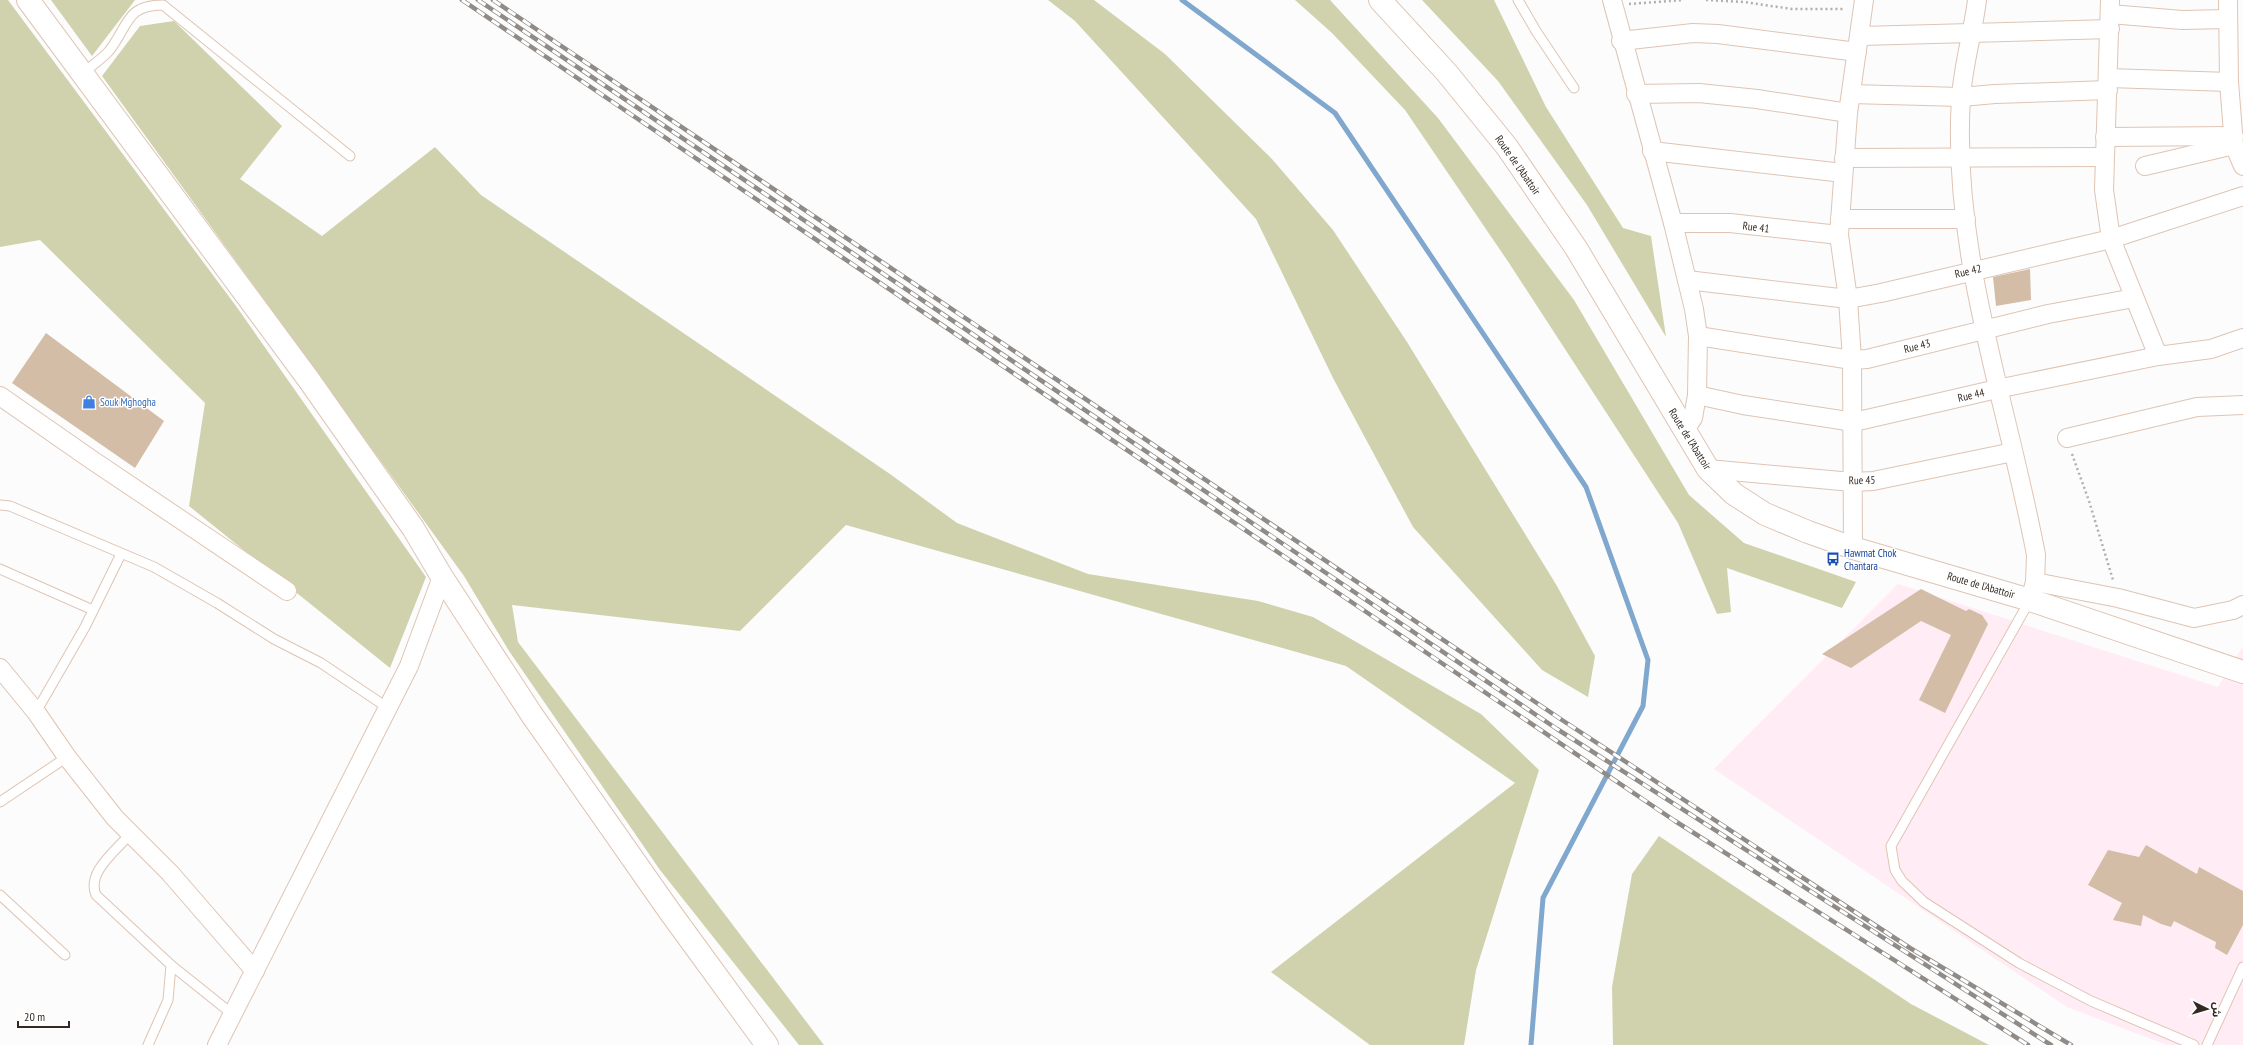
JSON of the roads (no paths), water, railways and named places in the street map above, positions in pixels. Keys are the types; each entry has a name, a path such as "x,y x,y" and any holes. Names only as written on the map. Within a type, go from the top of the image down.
{"main road":[{"path":"28,0 309,380 413,528 442,577 532,715 665,905 767,1045"},
{"name":"Route de l’Abattoir","path":"1380,0 1447,73 1507,147 1576,248 1708,469 1734,494 1765,514 1853,548 2033,591 2243,672"}],"street":[{"path":"1977,0 1961,97 1961,158 1966,219 1973,270 1997,389 2036,555 2033,591 2118,598 2194,618 2233,610 2243,605"},
{"path":"2228,0 2228,19 2237,52 2229,82 2234,141 2243,166"},
{"path":"1612,3 1621,41 1673,223 1687,280 1698,336 1697,395 1693,418 1684,431"},
{"path":"1853,548 1852,482 1854,422 1852,360 1848,299 1840,227 1848,113 1864,5"},
{"path":"2110,14 2109,84 2104,157 2104,190 2111,239 2158,356"},
{"path":"1621,41 1693,33 1859,44 1972,33 2110,14 2182,20 2228,19"},
{"path":"1851,94 1961,97 2109,84 2229,82"},
{"path":"1636,94 1699,93 1757,98 1848,113"},
{"path":"2105,137 2234,141"},
{"path":"2145,166 2234,141"},
{"path":"1652,151 1844,165 1961,158 2104,157"},
{"name":"Rue 42","path":"1687,280 1848,299 1882,293 1973,270 2111,239 2243,196"},
{"name":"Rue 41","path":"1673,223 1730,223 1840,227 1966,219"},
{"name":"Rue 43","path":"1698,336 1852,360 1867,359 2048,314 2134,298"},
{"name":"Rue 44","path":"1697,395 1743,405 1854,422 1997,389 2158,356 2211,350 2243,338"},
{"path":"0,396 98,465 287,591"},
{"path":"2067,438 2197,407 2243,405"},
{"name":"Rue 45","path":"1708,469 1852,482 1873,481 1904,476 2013,452"},
{"path":"216,1045 409,666 442,577"},
{"path":"0,668 36,712 67,757 115,818 170,873 255,971"}],"lane":[{"path":"1518,0 1536,31 1574,88"},
{"path":"83,73 108,51 132,14 147,5 164,5 350,156"},
{"path":"0,505 10,506 154,567 217,603 274,639 320,663 388,708"},
{"path":"36,712 93,610 121,554"},
{"path":"0,569 93,610"},
{"path":"2033,591 1891,846 1895,870 1902,881 1924,902 2019,963 2091,1001 2194,1045"},
{"path":"0,802 67,757"},
{"path":"131,833 97,872 93,888 96,896 171,965 231,1013"},
{"path":"0,895 65,956"},
{"path":"148,1045 168,1000 171,965"},
{"path":"2207,1045 2243,967"}],"waterway":[{"path":"1182,0 1335,113 1586,487 1648,660 1643,706 1543,898 1531,1045"}],"railway":[{"path":"462,0 1675,821 2028,1045"},
{"path":"478,0 1557,729 2051,1045"},
{"path":"493,0 1562,720 1910,948 2071,1045"}],"place":[{"name":"Souk Mghogha","path":"89,402"},
{"name":"Hawmat Chok Chantara","path":"1833,559"}]}
